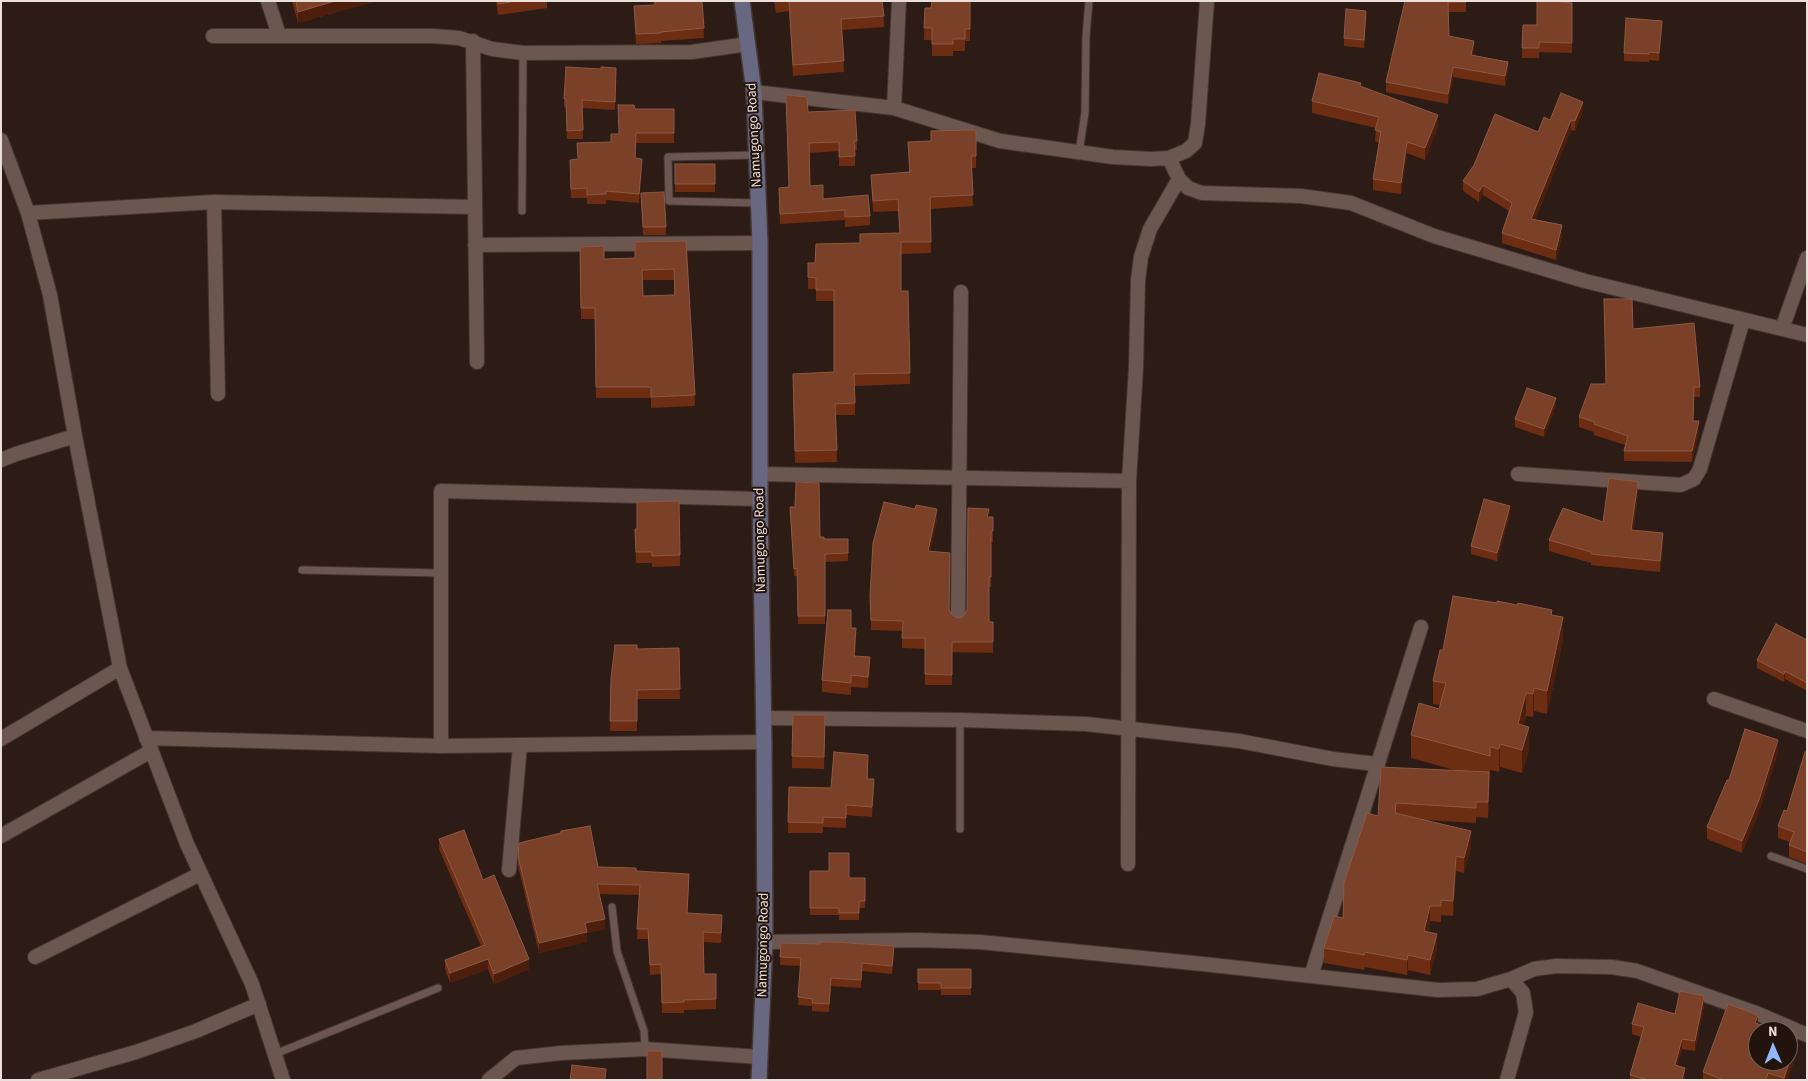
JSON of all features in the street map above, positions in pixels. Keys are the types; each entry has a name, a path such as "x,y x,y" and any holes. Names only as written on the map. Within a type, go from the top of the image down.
{"main road":[{"name":"Namugongo Road","path":"742,1 754,92 760,243 760,499 764,718 765,942 758,1080"}],"street":[{"path":"268,1 279,35"},
{"path":"894,108 899,1"},
{"path":"754,92 894,108 1000,141 1151,160 1169,158 1186,151 1194,143 1198,124 1207,1"},
{"path":"214,36 433,36 459,38 473,41 492,49 523,53 692,52 748,44"},
{"path":"473,41 477,362"},
{"path":"1,140 5,162 28,213 50,294 74,436 120,668 187,844 252,984 283,1080"},
{"path":"1169,158 1179,179 1188,188 1202,193 1302,196 1351,203 1434,236 1585,281 1807,335"},
{"path":"1128,864 1129,481 1136,367 1138,280 1141,256 1150,229 1179,179"},
{"path":"28,213 214,202 475,207"},
{"path":"214,202 218,394"},
{"path":"475,245 760,243"},
{"path":"1782,329 1807,259"},
{"path":"958,620 961,292"},
{"path":"1518,474 1681,485 1694,479 1700,469 1744,320"},
{"path":"1,460 74,436"},
{"path":"760,474 1129,481"},
{"path":"441,746 441,491 760,499"},
{"path":"1310,976 1421,627"},
{"path":"1,738 120,668"},
{"path":"1714,699 1807,731"},
{"path":"764,718 960,720 1086,724 1239,741 1333,759 1376,764"},
{"path":"1,836 148,744 441,746 764,742"},
{"path":"509,870 520,745"},
{"path":"35,957 200,874"},
{"path":"765,942 916,940 980,942 1438,990 1477,989 1511,979 1534,969 1556,966 1612,968 1637,971 1756,1013 1807,1035"},
{"path":"1507,1080 1526,1012 1523,993 1511,979"},
{"path":"38,1080 136,1052 196,1031 259,1004"},
{"path":"489,1080 516,1058 561,1053 644,1049 760,1057"}],"lane":[{"path":"1079,152 1085,113 1086,36 1089,1"},
{"path":"522,211 523,53"},
{"path":"757,155 668,157 669,201 758,203"},
{"path":"302,570 442,573"},
{"path":"960,720 960,828"},
{"path":"1771,856 1807,869"},
{"path":"612,907 617,952 644,1030 644,1049"},
{"path":"275,1054 438,988"}],"building":[{"path":"296,1 335,1 298,12"},
{"path":"498,1 517,1 498,4"},
{"path":"655,1 702,1 704,28 636,34 634,6 655,5"},
{"path":"789,1 882,1 884,16 841,19 844,61 793,65"},
{"path":"932,1 970,1 970,29 965,29 965,39 953,39 953,44 932,44 932,28 924,28 925,8 931,8"},
{"path":"1405,1 1466,1 1448,2 1449,36 1474,41 1471,55 1508,62 1505,76 1453,67 1448,94 1386,82"},
{"path":"1537,1 1572,3 1572,43 1539,42 1539,48 1522,48 1523,25 1537,25"},
{"path":"1346,9 1366,11 1364,40 1344,38"},
{"path":"1626,18 1662,21 1659,53 1624,53"},
{"path":"566,67 616,68 615,102 582,100 583,130 567,131 566,99 564,99"},
{"path":"1319,73 1361,83 1360,86 1438,115 1425,148 1407,142 1401,183 1373,179 1381,132 1375,130 1379,117 1312,101"},
{"path":"1561,93 1583,102 1575,121 1571,120 1531,219 1562,225 1556,250 1502,233 1512,203 1483,185 1479,192 1463,181 1474,165 1495,114 1538,132 1544,117 1550,120"},
{"path":"786,95 807,97 808,112 855,110 857,141 854,141 855,156 839,157 839,142 809,143 810,186 823,185 823,199 868,195 870,216 845,217 845,210 780,214 779,188 789,187"},
{"path":"618,105 634,105 635,109 674,109 674,133 636,133 635,158 642,159 639,194 606,191 606,194 587,195 587,188 571,189 570,160 578,159 577,143 611,142 611,134 619,134"},
{"path":"931,131 976,131 976,156 971,156 973,195 930,197 931,242 901,242 901,291 908,291 910,373 854,374 855,403 835,404 837,450 795,451 793,374 834,372 834,290 816,290 816,278 808,277 808,263 815,263 816,244 860,243 860,234 900,233 898,199 873,201 871,175 910,172 908,142 931,141"},
{"path":"675,164 715,164 715,184 675,184"},
{"path":"664,192 666,227 643,227 641,193"},
{"path":"686,241 695,395 651,397 651,387 596,387 595,308 581,308 580,247 604,246 604,259 635,258 635,242","holes":["674,269 675,295 643,296 642,270"]},
{"path":"1604,299 1632,299 1633,329 1694,323 1700,387 1694,387 1693,421 1699,421 1692,451 1624,451 1628,436 1579,417 1591,384 1606,384"},
{"path":"1527,388 1556,398 1544,429 1515,419"},
{"path":"1609,478 1638,482 1631,530 1663,533 1660,561 1591,554 1591,552 1549,540 1563,508 1603,522"},
{"path":"796,482 819,483 820,537 824,537 824,539 848,539 848,553 825,554 825,616 798,616 797,568 794,569 790,507 795,507"},
{"path":"1484,499 1510,506 1497,553 1471,546"},
{"path":"679,501 680,555 652,556 652,552 636,552 637,502"},
{"path":"884,502 915,509 916,505 937,509 928,551 950,553 949,609 951,614 957,618 963,617 967,610 968,508 989,509 987,517 993,517 993,531 991,531 991,577 989,577 989,622 993,622 993,642 952,642 952,675 925,674 925,638 902,638 903,621 871,620 870,596 873,543"},
{"path":"1453,596 1497,603 1497,601 1517,605 1518,603 1552,610 1551,615 1563,617 1547,691 1534,688 1533,694 1526,693 1518,724 1529,727 1522,750 1500,744 1499,749 1490,747 1490,756 1411,735 1419,703 1439,709 1446,683 1433,681 1440,650 1443,650"},
{"path":"828,610 851,610 851,628 856,628 854,656 870,657 868,677 851,675 851,683 822,680"},
{"path":"1776,624 1807,640 1807,683 1785,671 1784,674 1757,660"},
{"path":"615,645 637,645 637,649 679,648 680,689 637,690 637,721 610,721 611,679"},
{"path":"793,715 825,715 824,757 792,756"},
{"path":"1745,729 1778,740 1759,800 1742,841 1707,827 1727,780 1729,780"},
{"path":"834,752 868,755 867,779 874,779 872,807 846,805 846,818 823,817 823,823 788,822 789,787 831,788"},
{"path":"1805,752 1807,753 1807,852 1789,845 1794,832 1778,826 1784,810 1787,811"},
{"path":"1381,767 1489,772 1488,802 1476,802 1476,808 1396,803 1395,813 1471,831 1464,858 1456,856 1453,901 1441,900 1441,906 1430,906 1424,931 1437,934 1430,960 1408,955 1407,960 1365,952 1364,955 1324,948 1334,916 1343,918 1344,883 1367,813 1378,816"},
{"path":"590,826 598,867 636,868 636,871 689,874 687,913 722,915 721,933 703,932 704,974 716,974 716,999 662,1003 661,964 650,965 648,929 637,929 640,885 597,884 605,919 585,923 587,932 539,943 518,856 519,843 561,833 561,831"},
{"path":"464,830 483,880 494,875 529,959 494,974 488,959 450,973 445,960 485,945 439,839"},
{"path":"829,853 849,853 849,878 865,878 865,901 859,901 859,913 839,913 839,908 810,908 810,871 829,871"},
{"path":"820,942 894,946 892,966 862,963 861,980 831,978 829,1004 812,1003 813,999 798,997 801,958 780,957 781,943 820,944"},
{"path":"918,969 971,969 971,988 941,988 941,983 918,983"},
{"path":"1680,991 1704,996 1695,1041 1682,1039 1675,1065 1685,1068 1682,1080 1648,1080 1630,1075 1644,1027 1632,1024 1638,1003 1675,1014"},
{"path":"1728,1004 1758,1015 1756,1021 1748,1021 1748,1071 1786,1071 1784,1078 1768,1073 1766,1080 1724,1080 1703,1072"},
{"path":"647,1051 662,1051 662,1080 647,1080"},
{"path":"572,1065 606,1069 605,1080 570,1080"}]}
